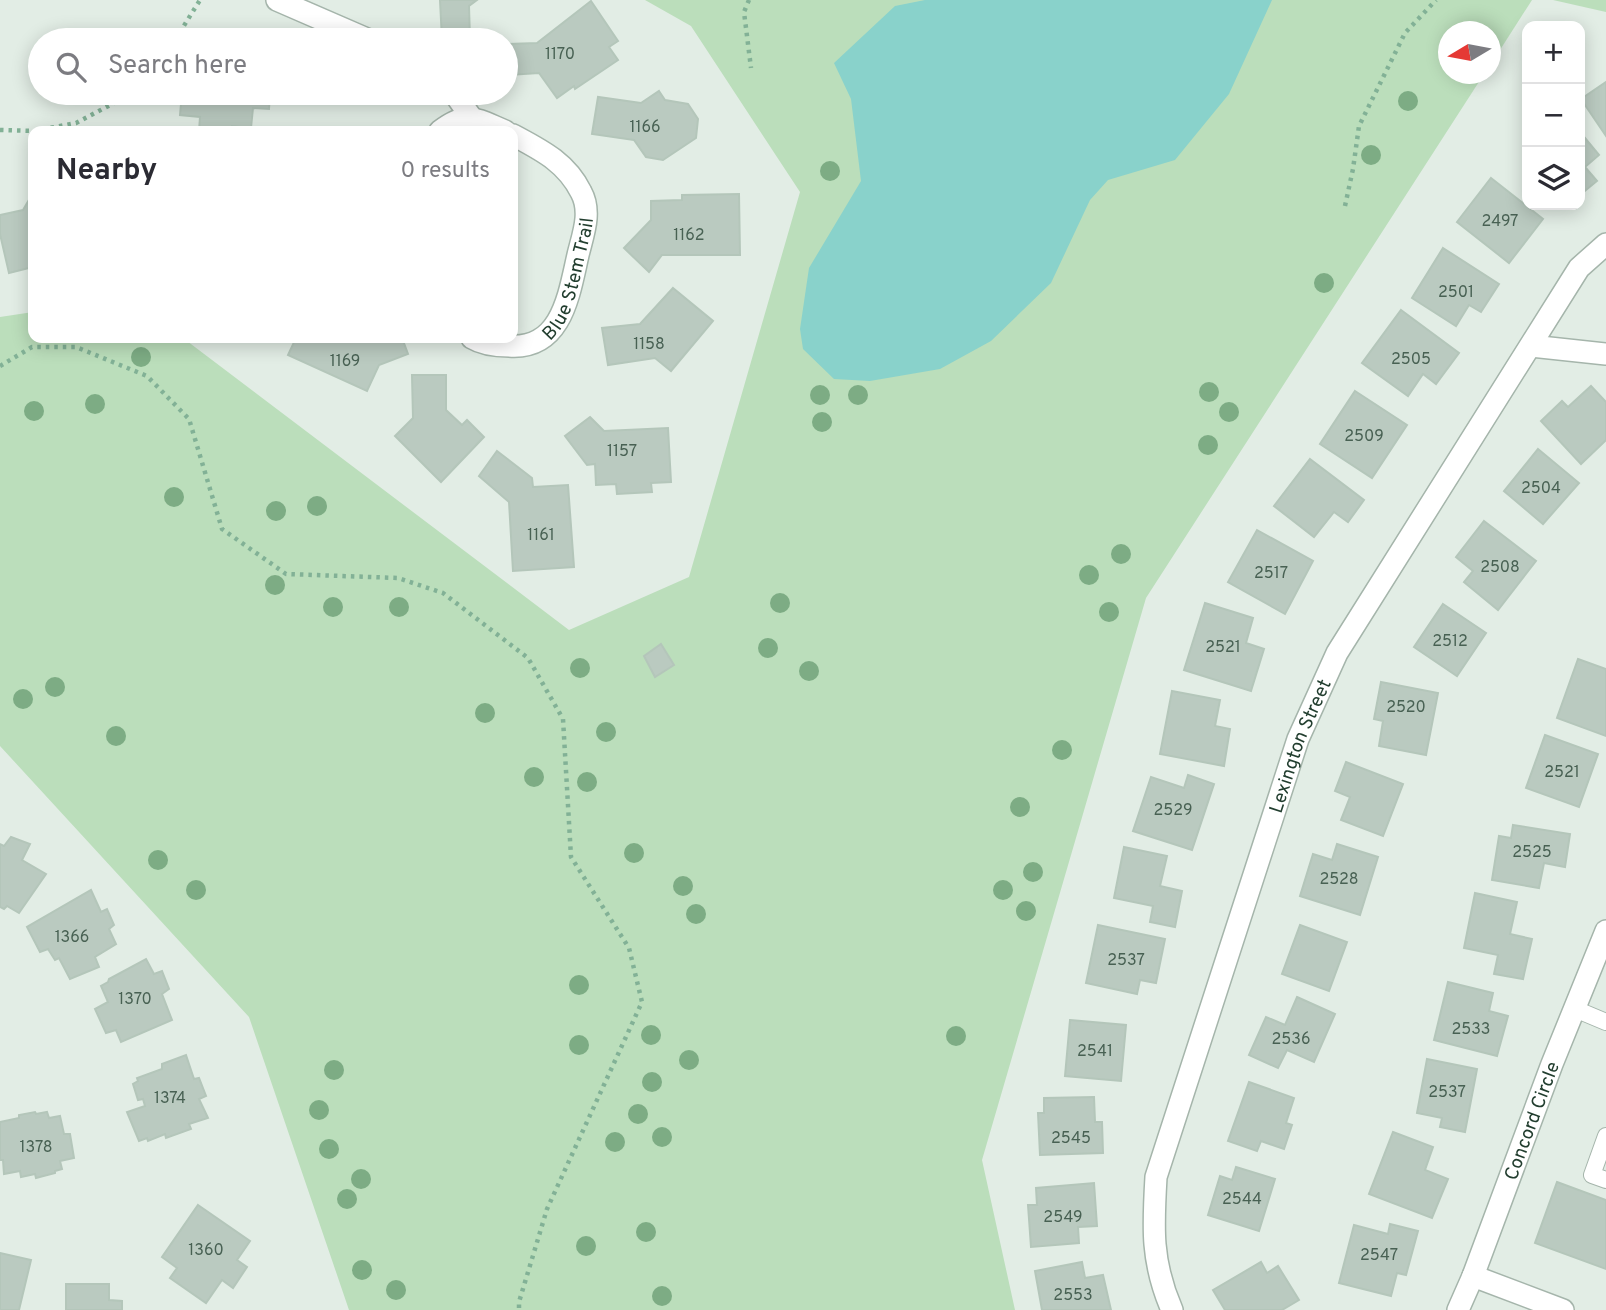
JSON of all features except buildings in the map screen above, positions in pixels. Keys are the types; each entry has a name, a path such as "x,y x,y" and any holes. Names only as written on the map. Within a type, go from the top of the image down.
{"street":[{"path":"277,0 341,28"},
{"path":"462,105 471,117 493,126"},
{"path":"446,126 454,120 471,117"},
{"name":"Blue Stem Trail","path":"490,343 519,347 536,342 550,332 566,309 587,218 583,194 565,166 518,138"},
{"name":"Lexington Street","path":"1172,1310 1161,1287 1152,1232 1156,1177 1298,739 1337,653 1579,268 1606,244"},
{"path":"1531,346 1606,354"},
{"name":"Concord Circle","path":"1458,1310 1606,931"},
{"path":"1473,1276 1563,1310"}],"lane":[{"path":"1574,1009 1606,1021"},
{"path":"1606,1136 1592,1175 1606,1180"}],"path":[{"path":"182,28 200,0"},
{"path":"749,0 744,12 751,68"},
{"path":"1345,206 1359,126 1405,33 1436,0"},
{"path":"60,126 76,123 110,105"},
{"path":"0,130 28,131"},
{"path":"0,366 32,347 76,347 147,376 189,419 222,529 286,574 398,578 443,593 528,658 563,719 571,857 629,948 642,1002 547,1209 519,1302 519,1310"}],"green space":[{"path":"645,0 1532,0 1501,48 1501,21 1438,21 1438,84 1478,84 1146,598 982,1160 1015,1310 349,1310 249,1017 0,746 0,317 28,313 28,343 190,343 569,630 689,577 800,192 691,26"},
{"path":"1553,0 1606,0 1606,12"}],"water":[{"path":"925,0 1272,0 1229,94 1175,160 1108,180 1090,200 1051,283 991,341 940,369 870,381 834,379 803,349 800,329 809,268 861,181 851,99 834,63 895,6"}]}
